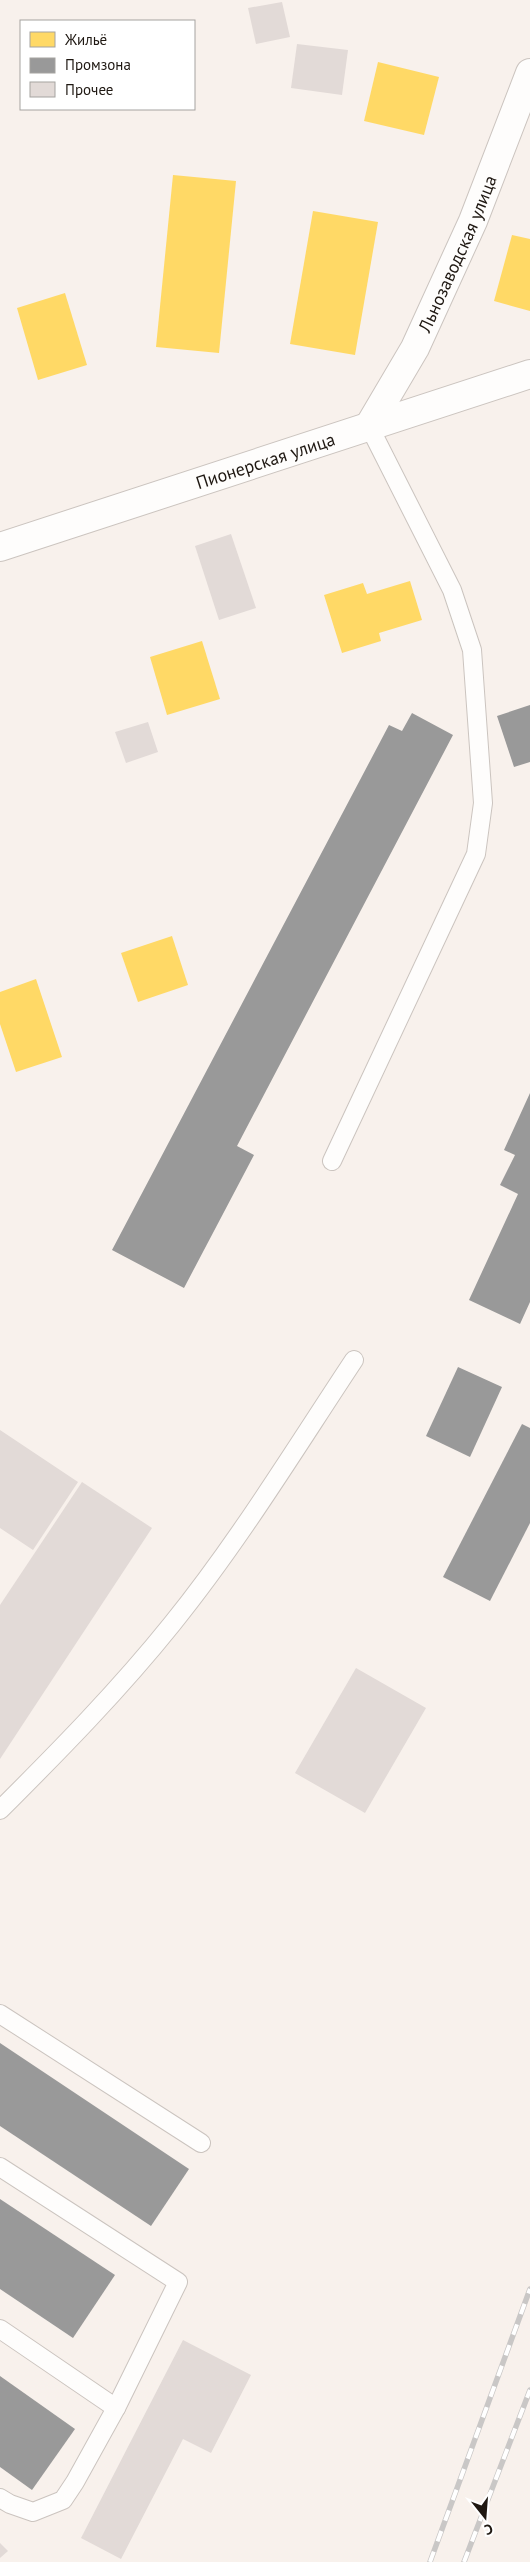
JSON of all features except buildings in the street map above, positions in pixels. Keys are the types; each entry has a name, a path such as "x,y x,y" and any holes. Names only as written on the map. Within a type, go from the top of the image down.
{"street":[{"name":"Льнозаводская улица","path":"369,426 415,348 473,221 530,73"},
{"name":"Пионерская улица","path":"0,547 530,374"}],"lane":[{"path":"332,1161 476,854 483,804 472,650 464,620 432,548 369,426"},
{"path":"0,1810 69,1741 172,1624 243,1527 354,1360"},
{"path":"0,2014 201,2143"},
{"path":"0,2167 178,2282 116,2408 76,2482 63,2500 33,2512 10,2504 0,2498"},
{"path":"0,2329 116,2408"}],"railway":[{"path":"430,2562 530,2289"},
{"path":"464,2562 530,2390"}]}
